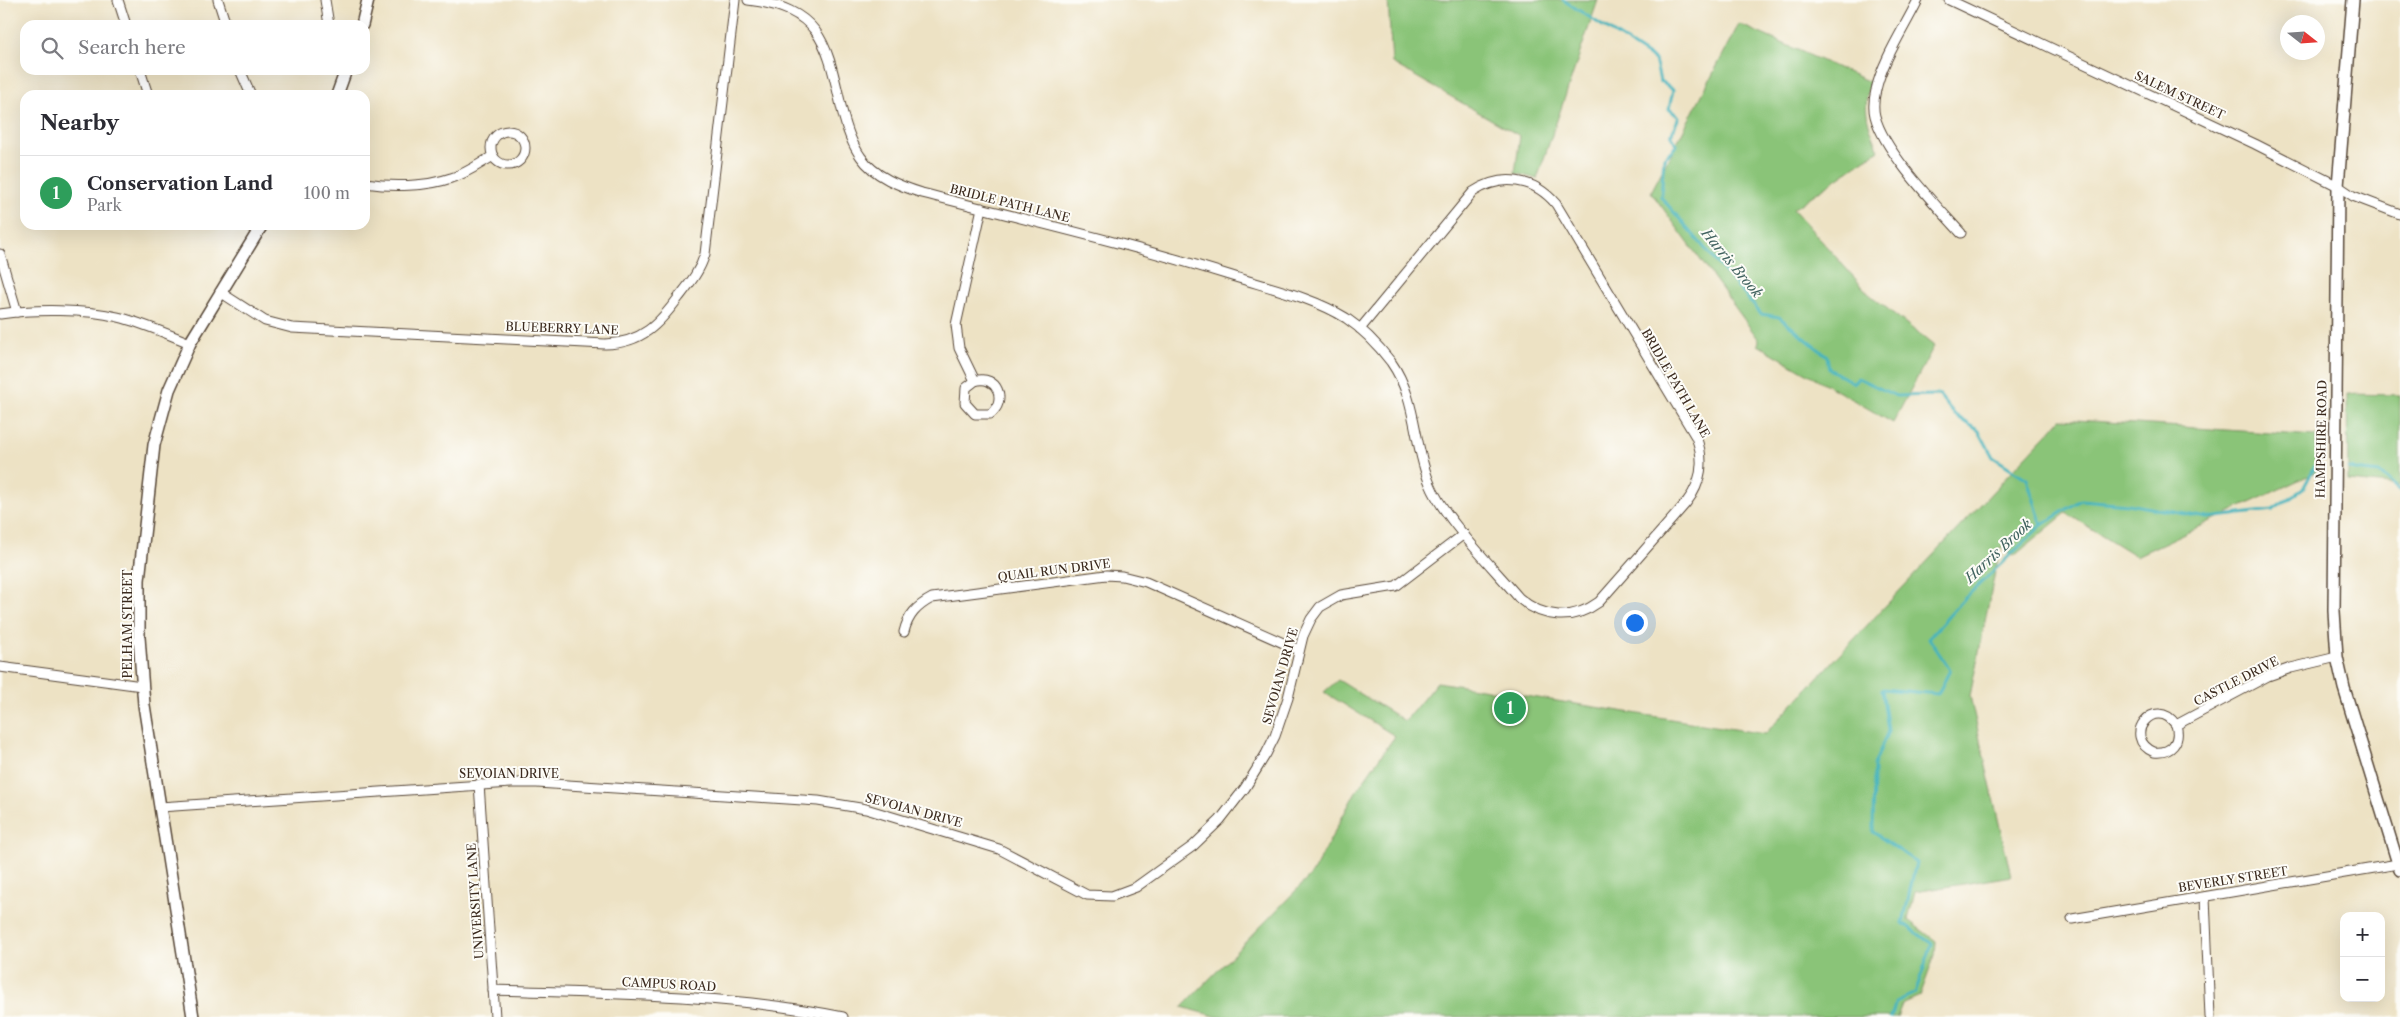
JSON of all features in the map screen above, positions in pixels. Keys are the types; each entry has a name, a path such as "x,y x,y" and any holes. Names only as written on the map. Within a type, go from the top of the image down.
{"street":[{"path":"118,0 124,20"},
{"path":"218,0 224,20"},
{"path":"326,0 328,20"},
{"path":"363,20 368,0"},
{"name":"BLUEBERRY LANE","path":"220,292 265,321 292,328 605,344 628,341 641,336 664,318 694,277 705,254 735,0"},
{"name":"BRIDLE PATH LANE","path":"748,0 770,3 792,11 803,18 818,34 830,60 847,129 856,148 868,165 885,178 908,188 1148,250 1272,289 1331,310 1360,329 1383,351 1400,378 1412,407 1430,484 1448,514 1518,598 1532,608 1558,616 1584,611 1605,595 1690,497 1697,485 1701,471 1698,443 1556,204 1543,191 1526,182 1499,180 1473,192 1360,329"},
{"path":"1918,0 1879,79 1874,102 1875,116 1882,133 1921,189 1961,232"},
{"name":"SALEM STREET","path":"1948,0 2255,144 2338,186 2353,196 2400,214"},
{"name":"HAMPSHIRE ROAD","path":"2353,0 2338,186 2334,561 2337,657 2350,710 2399,867"},
{"path":"142,75 146,90"},
{"path":"242,75 249,90"},
{"path":"339,90 344,75"},
{"path":"370,184 385,185 442,181 459,175 493,156"},
{"path":"975,381 959,348 956,325 982,208"},
{"name":"PELHAM STREET","path":"193,1017 142,686 139,637 139,580 151,469 161,416 178,365 254,230"},
{"path":"0,254 17,312"},
{"path":"0,314 17,312 110,315 132,321 190,343"},
{"path":"986,380 994,384 998,390 1000,398 998,406 990,414 982,416 968,410 964,392 975,381 986,380"},
{"name":"SEVOIAN DRIVE","path":"160,807 479,784 537,783 761,796 846,805 887,814 982,842 1020,858 1087,895 1112,896 1136,886 1180,856 1206,833 1232,805 1256,772 1274,736 1288,698 1299,650 1311,619 1326,601 1341,595 1396,586 1464,534"},
{"name":"QUAIL RUN DRIVE","path":"904,632 910,616 916,608 932,598 1115,575 1146,582 1299,650"},
{"name":"CASTLE DRIVE","path":"2176,725 2268,676 2290,668 2337,657"},
{"path":"0,667 142,686"},
{"path":"2162,714 2168,716 2176,725 2178,737 2172,748 2167,751 2154,752 2148,750 2140,739 2141,725 2150,716 2162,714"},
{"name":"UNIVERSITY LANE","path":"479,784 495,1017"},
{"name":"BEVERLY STREET","path":"2072,919 2399,867"},
{"path":"2205,897 2210,1017"},
{"name":"CAMPUS ROAD","path":"493,990 707,998 785,1006 843,1017"}],"green space":[{"path":"1388,0 1598,0 1537,179 1515,173 1520,136 1392,63"},
{"path":"1739,24 1870,82 1866,100 1867,117 1879,150 1793,209 1869,294 1934,346 1893,423 1758,345 1759,340 1651,192"},
{"path":"2347,394 2400,395 2400,486 2348,481"},
{"path":"2061,419 2316,436 2316,472 2136,556 2066,513 2014,556 2000,547 1970,696 2011,876 1915,892 1908,920 1936,941 1935,955 1920,996 1902,1004 1897,1017 1218,1017 1182,1007 1312,874 1355,793 1395,736 1324,692 1338,680 1405,721 1437,682 1765,734"}],"waterway":[{"name":"Harris Brook","path":"1563,0 1655,60 1660,81 1673,90 1669,109 1679,117 1671,135 1677,145 1664,158 1661,197 1761,314 1779,317 1827,356 1829,369 1854,383 1858,378 1896,396 1939,395 1955,415 1979,431 1993,457 2027,479 2042,525 1965,598 1929,638 1950,670 1938,694 1882,689 1888,731 1874,765 1873,832 1916,862 1903,923 1932,944 1915,993 1896,1002 1891,1017"},
{"path":"2042,525 2081,500 2128,504 2208,518 2273,510 2303,489 2315,466 2323,468"},
{"path":"2348,469 2379,473 2400,491"}],"place":[{"name":"Conservation Land","path":"1510,708"}]}
